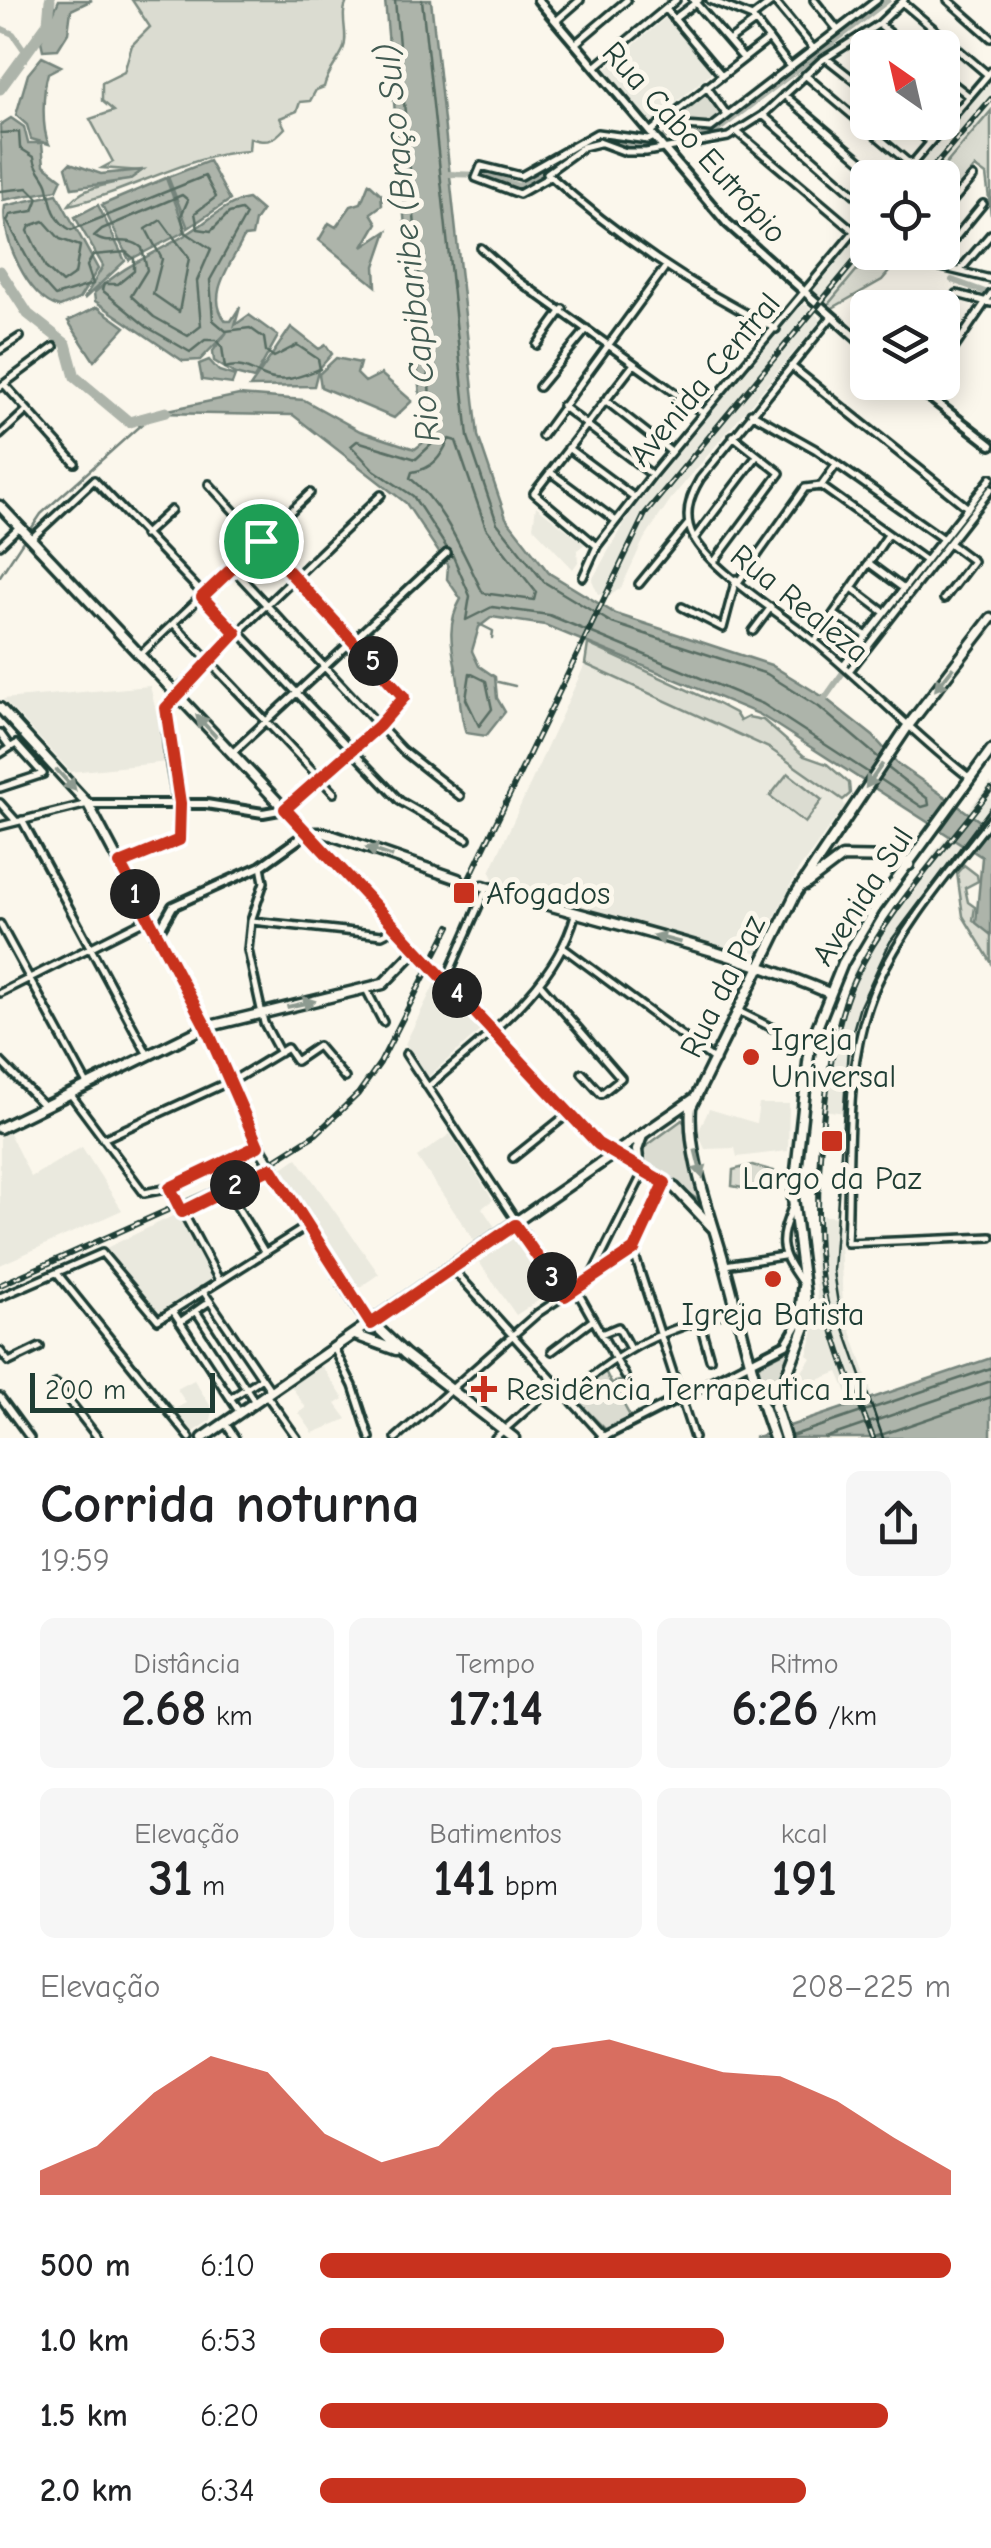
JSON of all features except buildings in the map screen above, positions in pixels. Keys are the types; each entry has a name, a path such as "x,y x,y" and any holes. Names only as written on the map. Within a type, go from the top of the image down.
{"main road":[{"name":"Rua Cabo Eutrópio","path":"538,0 727,223 850,334"},
{"path":"933,400 991,445"},
{"path":"0,506 569,1113 611,1154 642,1169 696,1205 715,1230"},
{"name":"Rua da Paz","path":"203,1438 694,1098 716,1061 795,895 898,740 991,619"},
{"path":"0,708 88,804 206,1027 258,1146 371,1324 514,1438"},
{"name":"Avenida Sul","path":"773,1420 776,1400 807,1327 793,1203 809,1046 829,993 875,909 991,750"},
{"path":"88,804 180,803 263,813 285,809"},
{"path":"156,936 173,906 262,866 307,833 325,833 458,879"},
{"path":"795,895 822,868 842,858 902,858 909,865"},
{"path":"485,886 576,916 761,964 829,993"},
{"path":"0,1128 206,1027 390,981 416,950"},
{"path":"694,1098 692,1138 750,1365 773,1420 785,1438"},
{"path":"642,1169 637,1150 644,1132"},
{"path":"603,1438 681,1394 778,1350 793,1335 802,1283"},
{"path":"355,1335 404,1354"},
{"path":"773,1420 774,1438"}],"street":[{"path":"556,21 580,0"},
{"path":"576,44 628,0"},
{"path":"596,66 676,0"},
{"path":"710,0 753,19 790,67"},
{"path":"730,40 774,0 814,48"},
{"path":"814,0 838,29"},
{"path":"659,124 707,129 877,0"},
{"path":"948,0 991,38"},
{"path":"674,19 696,1 743,58"},
{"path":"870,30 903,1 989,73 960,106"},
{"path":"666,9 720,73"},
{"path":"879,24 886,30"},
{"path":"769,38 659,124 648,140 597,133 520,176 487,166 477,175 519,194 583,147 599,142 626,152 714,142 763,115 826,58 850,43"},
{"path":"826,58 850,77"},
{"path":"806,75 905,160"},
{"path":"706,86 726,116"},
{"path":"960,89 969,96"},
{"path":"784,95 861,160"},
{"path":"763,115 850,190"},
{"path":"736,132 850,228"},
{"path":"915,160 930,142 928,140"},
{"path":"549,174 618,236 664,269 776,329"},
{"path":"960,190 972,176"},
{"path":"960,233 984,204"},
{"path":"991,234 960,270 991,280"},
{"name":"Avenida Central","path":"583,577 597,546 652,474 850,236"},
{"path":"481,248 516,279 702,413"},
{"path":"542,436 664,269"},
{"path":"960,294 990,299 960,341"},
{"path":"537,345 563,310"},
{"name":"Avenida Central","path":"689,501 750,413 830,318"},
{"path":"539,387 588,329"},
{"path":"0,350 20,338"},
{"path":"54,346 2,385 75,463"},
{"path":"597,546 534,494 634,364"},
{"path":"791,366 968,508"},
{"path":"604,400 670,452"},
{"path":"562,406 652,474"},
{"path":"0,435 26,411"},
{"path":"750,413 836,465 973,561 944,599"},
{"path":"714,562 780,473 733,436"},
{"path":"568,448 635,498"},
{"path":"694,539 757,456"},
{"path":"821,486 836,465"},
{"path":"550,472 616,521"},
{"path":"846,668 991,478"},
{"path":"31,538 87,482 94,480 294,694 409,808 467,839"},
{"path":"209,484 403,694 403,701 379,726 285,809"},
{"path":"682,607 724,628 737,580 805,488 821,486 926,561"},
{"path":"846,668 991,489"},
{"path":"140,655 310,493"},
{"path":"120,864 179,840 180,803 165,717 175,693 381,495"},
{"name":"Rua Realeza","path":"689,501 688,524 694,539 714,562 846,668 971,779"},
{"path":"144,535 171,510"},
{"path":"639,584 688,524"},
{"path":"0,544 22,528"},
{"path":"814,641 888,535"},
{"path":"232,753 447,553"},
{"path":"870,563 904,589"},
{"path":"232,568 379,726 460,796"},
{"path":"852,588 885,613"},
{"path":"753,631 771,607"},
{"path":"834,614 867,636"},
{"path":"174,624 334,793"},
{"path":"0,733 10,747"},
{"path":"0,754 16,744 42,775 0,788"},
{"path":"0,803 19,821 148,1055"},
{"path":"0,826 88,804"},
{"path":"991,819 886,966 864,1025 854,1088 847,1244 991,1237"},
{"path":"262,866 264,882 250,921 248,950 262,1012 280,1054"},
{"path":"446,981 485,886"},
{"path":"428,1088 540,984 566,950 576,916"},
{"path":"0,993 147,919"},
{"path":"250,921 382,935 396,928"},
{"path":"0,924 87,1084"},
{"path":"566,950 716,1061"},
{"path":"540,984 618,1072 620,1082 601,1094 582,1074"},
{"path":"366,990 383,1022"},
{"path":"740,1012 809,1046"},
{"path":"103,1139 229,1082 287,1048 296,1062 318,1046 344,1078"},
{"path":"406,1054 565,1296"},
{"path":"0,1060 44,1106"},
{"path":"69,1092 140,1190 148,1194 170,1188 258,1146"},
{"path":"514,1158 569,1113"},
{"path":"182,1212 271,1168"},
{"path":"590,1280 642,1169"},
{"path":"396,1438 512,1336 634,1250 665,1183"},
{"path":"170,1188 220,1280"},
{"path":"226,1190 264,1251"},
{"name":"Avenida Sul","path":"783,1256 781,1229 793,1203"},
{"path":"0,1297 99,1253 152,1318 158,1320 307,1226"},
{"path":"634,1250 694,1438"},
{"path":"725,1265 783,1256 802,1283"},
{"path":"452,1268 603,1438"},
{"path":"57,1273 190,1438"},
{"path":"576,1289 625,1376"},
{"path":"204,1291 297,1438"},
{"path":"180,1322 210,1301"},
{"path":"567,1396 629,1346 662,1330 736,1309"},
{"path":"173,1311 240,1413"},
{"path":"196,1311 255,1402"},
{"path":"552,1350 593,1320"},
{"path":"699,1320 710,1360"},
{"path":"601,1334 618,1327 629,1346"},
{"path":"0,1351 9,1362 40,1347"},
{"path":"334,1348 353,1386 370,1438"},
{"path":"230,1398 262,1378"},
{"path":"56,1384 98,1438"},
{"path":"495,1438 556,1384"},
{"path":"0,1397 30,1438"},
{"path":"225,1423 235,1438"}],"shaded area":[{"path":"132,0 348,0 344,12 345,44 324,87 316,90 310,101 300,102 297,111 280,118 285,128 273,138 250,138 249,151 204,159 69,205 84,192 141,171 102,168 113,162 90,119 114,111 102,101 102,83 124,72 132,45 150,27"},
{"path":"665,18 712,72 652,123 606,69"},
{"path":"991,77 991,215 986,175 975,167 960,185 960,160 920,160 937,140 960,140 960,113"},
{"path":"704,87 727,118 709,128 661,122"},
{"path":"991,111 991,215 986,175 975,167 960,185 960,160 949,160"},
{"path":"850,239 850,270 891,270 864,290 850,290 850,298 829,310 807,288"},
{"path":"857,270 891,270 882,280 864,290 850,290 850,298 829,310 826,307"},
{"path":"798,304 807,305 821,320 671,499 644,539 621,588 608,597 598,594 592,580 643,489"},
{"path":"536,506 585,544 577,550 578,562 573,569 533,527"},
{"path":"588,644 716,703 735,713 740,721 748,717 763,720 804,756 827,764 849,783 850,794 843,800 769,748 585,664"},
{"path":"585,664 769,748 843,800 845,806 799,869 757,952 732,953 495,883 490,872"},
{"path":"150,686 168,762 71,772 3,699"},
{"path":"788,773 822,800 805,823 770,796"},
{"path":"991,782 991,811 907,922 866,1002 845,1113 823,1110 831,1034 854,969 936,850"},
{"path":"964,865 977,875 978,881 965,888 968,902 975,907 973,920 991,932 991,962 963,916 957,873"},
{"path":"436,981 482,1029 428,1077 405,1044"},
{"path":"759,1104 789,1104 788,1151 737,1157 735,1148 705,1149 698,1133 709,1109 756,1123"},
{"path":"682,1120 706,1205 641,1162 641,1150"},
{"path":"8,1131 31,1177 82,1147 122,1210 0,1265 0,1135"},
{"path":"450,1134 493,1200 482,1208 495,1227 475,1242 417,1157"},
{"path":"297,1158 379,1274 357,1289 280,1170"},
{"path":"752,1165 774,1171 778,1185 732,1186 733,1170"},
{"path":"177,1214 217,1280 155,1323 102,1250"},
{"path":"816,1215 839,1217 843,1308 871,1396 851,1402 838,1372 808,1384 801,1373 811,1358 807,1355 819,1313 813,1251"},
{"path":"519,1234 558,1288 516,1315 479,1262"},
{"path":"797,1337 769,1411 755,1367 784,1352"},
{"path":"319,1362 344,1399 336,1404 347,1419 313,1433 299,1413 306,1408 289,1383"},
{"path":"604,1369 611,1383 624,1380 629,1391 619,1396 631,1418 606,1430 574,1398"},
{"path":"194,1380 213,1410 211,1420 191,1433 173,1410 186,1403 177,1389"}],"water":[{"path":"59,0 92,0 71,10 68,33 58,49 43,50 41,41"},
{"name":"Rio Capibaribe (Braço Sul)","path":"385,0 431,0 478,436 506,518 549,573 616,614 771,665 825,698 873,736 898,764 991,829 991,935 976,923 982,857 759,714 545,625 492,617 479,627 472,651 479,666 495,677 497,698 505,712 486,736 466,733 452,642 452,625 461,599 447,579 448,566 406,503 293,415 154,413 239,395 304,400 360,431 415,449 424,442"},
{"path":"42,57 61,66 48,73 46,80 44,119 49,144 31,139 27,125 16,115 28,74"},
{"path":"11,118 24,127 28,143 42,143 44,165 62,179 57,190 3,200 0,125"},
{"path":"209,161 230,200 188,228 168,177"},
{"path":"70,163 101,174 143,170 129,180 72,188 66,167"},
{"path":"166,178 186,231 129,260 102,205"},
{"path":"369,183 381,194 382,205 371,213 377,223 363,247 387,231 375,266 376,286 319,240 329,223 336,227 351,206 361,203"},
{"path":"57,194 98,269 79,299 60,307 37,293 27,280 12,249 5,218 5,206"},
{"path":"248,199 262,211 252,236 244,237 228,268 218,300 226,321 231,321 240,307 235,325 249,315 278,336 254,379 235,374 214,361 213,351 227,332 200,360 183,361 95,301 94,293 117,274 224,208"},
{"path":"98,205 125,261 84,299 103,266 75,217"},
{"path":"97,307 125,327 94,361 68,321"},
{"path":"291,327 319,349 326,345 332,354 318,370 314,386 250,387"},
{"path":"336,358 360,363 357,374 365,382 381,374 412,401 394,418 321,387 319,374"},
{"path":"209,360 219,371 235,376 232,384 202,380 199,364"},
{"path":"991,1358 991,1438 754,1438"}],"waterway":[{"path":"0,89 48,23 50,0"},
{"path":"447,174 486,175 519,186 584,143 603,140 648,148 669,134 710,136 888,0"},
{"path":"0,28 13,34 27,54"},
{"path":"0,271 28,314 66,344 75,377 129,422 166,412"},
{"path":"952,280 988,293"},
{"path":"0,576 41,514 154,413"},
{"path":"851,662 991,483"},
{"path":"479,624 493,631 492,638"},
{"path":"825,698 844,671"},
{"path":"498,682 515,686"}],"tunnel":[{"path":"458,879 483,886"}],"tram line":[{"path":"883,1438 840,1317 833,1271 848,1048 860,1006 890,942 991,807"}],"railway":[{"path":"939,160 991,99"},
{"path":"466,885 645,514 850,267"},
{"path":"873,1438 832,1326 819,1256 822,1131 834,1045 843,1009 867,954 900,905 991,789"},
{"path":"0,1285 264,1167 316,1134 358,1094 380,1063 450,926"}],"place":[{"name":"Afogados","path":"464,893"},
{"name":"Igreja Universal","path":"751,1057"},
{"name":"Largo da Paz","path":"832,1141"},
{"name":"Igreja Batista","path":"773,1279"},
{"name":"Residência Terrapeutica II","path":"484,1389"}],"route":[{"path":"261,541 354,638 404,697 379,726 285,809 598,1144 665,1183 634,1250 565,1296 515,1225 371,1324 271,1168 182,1212 170,1188 258,1146 206,1027 120,864 179,840 180,803 166,708 175,693 236,633 202,597 261,541"}]}
